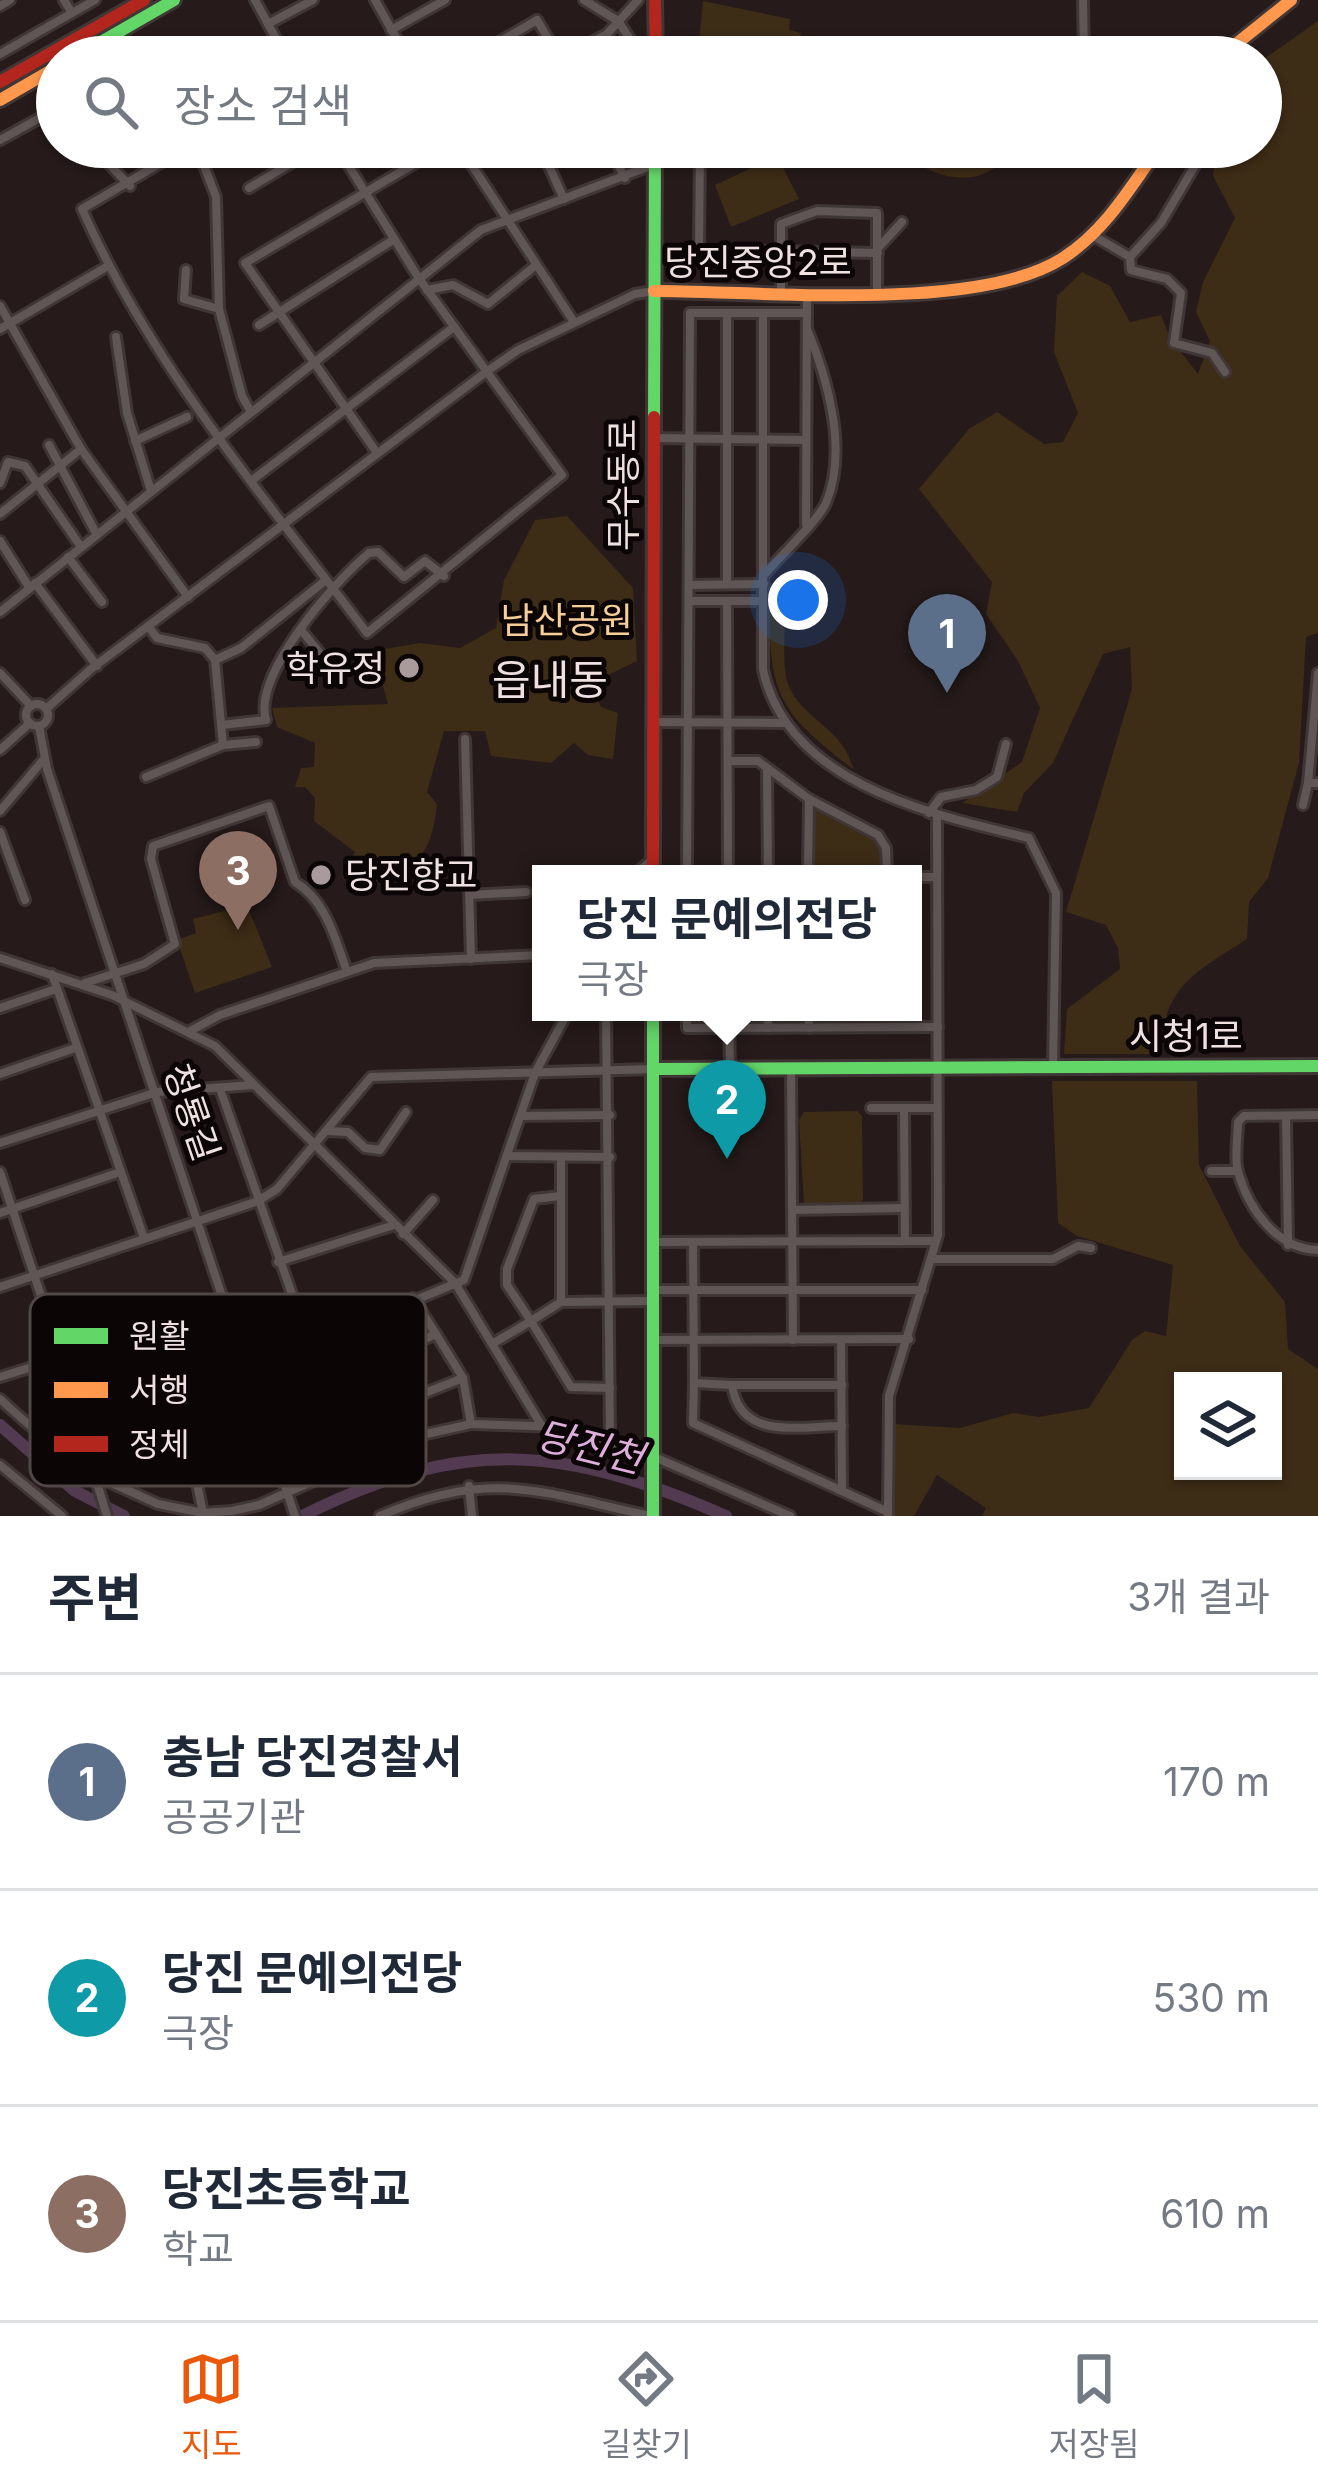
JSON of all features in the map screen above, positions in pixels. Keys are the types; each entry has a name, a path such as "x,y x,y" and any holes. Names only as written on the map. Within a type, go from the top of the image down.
{"street":[{"path":"0,6 10,0"},
{"path":"64,0 72,13"},
{"path":"1,52 95,0"},
{"path":"81,36 144,0"},
{"path":"111,36 174,0"},
{"path":"255,0 274,36"},
{"path":"268,25 313,0"},
{"path":"375,0 395,36"},
{"path":"391,30 445,0"},
{"path":"584,0 618,21 628,36"},
{"path":"603,36 638,0"},
{"path":"655,0 656,36"},
{"path":"1083,0 1084,36"},
{"path":"1246,36 1291,0"},
{"path":"509,36 536,20 547,36"},
{"path":"0,82 36,62"},
{"path":"0,100 36,79"},
{"path":"0,140 36,120"},
{"path":"113,168 128,184"},
{"path":"156,168 82,209 108,266 183,389 367,633 444,576 562,475 418,278 350,168"},
{"path":"208,168 216,196 219,309 242,396 251,412"},
{"path":"249,188 283,168"},
{"path":"377,453 276,314 245,263 407,168"},
{"path":"472,168 574,322"},
{"path":"550,168 564,199"},
{"path":"620,168 625,178"},
{"path":"0,612 418,278 503,220 655,168"},
{"name":"무수동로","path":"653,865 655,168"},
{"path":"700,168 699,250 878,250 902,222"},
{"name":"당진중앙2로","path":"46,709 148,626 486,372 574,322 635,293 654,291 963,292 1021,281 1092,235 1146,168"},
{"path":"1194,168 1161,223 1130,257 1131,271 1167,279 1181,293 1174,343 1212,353 1225,372"},
{"name":"당진중앙2로","path":"781,251 781,224 817,211 878,213 877,293"},
{"path":"1092,235 1130,257"},
{"path":"259,325 393,240"},
{"path":"781,251 781,292"},
{"path":"428,290 453,285 488,304 536,265"},
{"path":"0,329 108,266"},
{"path":"187,269 184,299 219,309"},
{"path":"806,524 807,293"},
{"path":"0,306 81,449 188,597"},
{"path":"687,865 690,313 807,314"},
{"path":"727,314 727,584"},
{"path":"764,314 763,670 784,723 879,795 1028,838 1056,893 1054,1067"},
{"path":"251,481 454,327"},
{"path":"689,584 764,579 806,524 825,508 836,453 818,356 807,329"},
{"path":"116,337 134,441 151,491"},
{"path":"134,441 187,417"},
{"path":"520,443 528,430"},
{"path":"653,438 806,440"},
{"path":"49,445 97,535"},
{"path":"0,513 81,449"},
{"path":"0,483 8,462 25,466 81,547"},
{"path":"0,541 97,666"},
{"path":"215,660 242,648 369,553 378,552 404,577 425,561 444,576"},
{"path":"68,557 102,602"},
{"path":"222,725 266,720 266,690 329,583"},
{"path":"689,601 764,601"},
{"path":"727,601 728,865"},
{"path":"148,626 157,638 205,648 215,660 224,745"},
{"path":"301,629 308,645 331,667"},
{"path":"0,673 31,706 46,709 47,719 0,750"},
{"path":"1304,805 1313,783 1318,673"},
{"name":"청룡길","path":"31,706 26,714 34,725 225,1294"},
{"path":"653,722 784,723"},
{"path":"465,739 471,959"},
{"path":"146,777 224,745 256,742"},
{"path":"694,1243 693,1423 888,1514 886,1414 936,1241 933,814 941,797 976,790 997,777 1006,744"},
{"path":"0,811 44,759"},
{"path":"728,760 758,761 809,799 878,835 886,848 886,865"},
{"path":"767,769 768,865"},
{"path":"808,865 809,799"},
{"path":"83,984 144,964 175,944 153,846 269,806 295,882 309,890 328,920 346,969"},
{"path":"0,832 25,900"},
{"path":"922,877 937,877"},
{"path":"470,895 526,892"},
{"path":"190,1031 220,1015 346,969 532,956"},
{"path":"0,958 83,984 190,1031 255,1085 455,1283 540,1423"},
{"path":"52,974 144,1238"},
{"path":"0,1008 56,989"},
{"path":"423,1294 464,1280 535,1073 563,1021"},
{"path":"606,1021 610,1442"},
{"path":"380,1516 469,1486 526,1488 614,1512 652,1514 653,1021"},
{"path":"687,1021 687,1028 938,1027"},
{"path":"730,1021 730,1068"},
{"path":"768,1021 768,1028"},
{"path":"809,1021 809,1028"},
{"path":"850,1021 850,1028"},
{"path":"887,1021 887,1027"},
{"path":"0,1074 75,1048"},
{"name":"시청1로","path":"653,1069 1318,1066"},
{"path":"791,1068 793,1340"},
{"path":"0,1287 258,1201 277,1190 370,1077 653,1069"},
{"path":"0,1143 157,1092 255,1085"},
{"path":"220,1089 289,1294"},
{"path":"871,1108 937,1108"},
{"path":"904,1108 904,1240"},
{"path":"327,1131 348,1132 365,1148 380,1150 406,1112"},
{"path":"521,1116 610,1115"},
{"path":"1318,1115 1244,1116 1238,1122 1238,1171 1267,1226 1288,1245 1318,1250"},
{"path":"1286,1116 1288,1245"},
{"path":"507,1156 610,1157"},
{"path":"561,1157 561,1302"},
{"path":"1211,1171 1238,1171"},
{"path":"0,1172 41,1294"},
{"path":"0,1213 120,1172"},
{"path":"560,1196 533,1198 507,1269 507,1285 571,1388 610,1388"},
{"path":"403,1234 434,1200"},
{"path":"793,1210 904,1208"},
{"path":"278,1262 394,1225"},
{"path":"1267,1226 1279,1233 1288,1229"},
{"path":"654,1242 936,1241"},
{"path":"931,1258 1054,1259 1078,1246 1090,1248"},
{"path":"492,1344 561,1302 694,1290 922,1291"},
{"path":"426,1319 463,1378 471,1424"},
{"path":"426,1338 436,1334"},
{"path":"655,1340 909,1339"},
{"path":"841,1340 842,1491"},
{"path":"0,1377 30,1368"},
{"path":"426,1393 463,1378"},
{"path":"694,1383 842,1385"},
{"path":"732,1385 735,1407 747,1421 765,1426 842,1426"},
{"path":"0,1399 30,1425"},
{"path":"426,1434 471,1424 540,1423 610,1442 790,1516"},
{"path":"0,1465 65,1515"},
{"path":"99,1486 107,1516"},
{"path":"118,1486 158,1504 203,1513 259,1505 294,1486"},
{"path":"198,1486 203,1513"},
{"path":"469,1486 472,1516"},
{"name":"청룡길","path":"289,1488 295,1516"}],"green space":[{"path":"703,1 790,19 789,30 801,33 800,36 700,36"},
{"path":"1318,21 1318,633 1306,637 1299,763 1268,878 1249,902 1247,939 1197,972 1175,996 1161,1054 1064,1054 1067,1009 1120,969 1118,948 1106,925 1066,912 1132,689 1130,647 1103,654 1053,763 1024,793 1017,812 962,803 1022,762 1040,708 1018,661 986,614 992,582 919,489 969,429 997,412 1044,444 1063,442 1078,413 1054,352 1057,296 1082,272 1110,286 1130,322 1161,315 1170,338 1198,374 1210,341 1196,312 1203,282 1235,218 1213,176 1214,168 1282,168 1282,46"},
{"path":"751,168 783,168 799,199 731,227 715,185"},
{"path":"927,168 993,168 972,177"},
{"name":"남산공원","path":"567,516 633,588 637,661 604,677 597,697 601,707 618,713 613,759 588,755 574,743 551,763 491,756 485,731 444,731 427,792 437,804 425,850 407,868 380,880 361,886 342,877 355,852 314,821 315,798 305,787 295,787 301,768 314,767 315,743 277,727 272,708 388,704 373,651 420,643 460,648 496,628 504,580 535,520"},
{"path":"776,597 786,597 784,657 791,691 840,742 853,769 809,732 784,700 770,636 769,605"},
{"path":"812,804 877,836 882,865 813,865"},
{"path":"247,905 272,967 195,993 177,940 196,933 193,919"},
{"path":"1052,1081 1197,1081 1199,1165 1240,1246 1285,1302 1288,1349 1318,1369 1318,1516 982,1516 986,1508 937,1475 914,1516 893,1516 892,1424 960,1428 1013,1413 1039,1417 1089,1408 1132,1340 1145,1331 1166,1336 1173,1265 1077,1236 1058,1223"},
{"path":"857,1111 862,1116 863,1200 858,1205 804,1203 799,1120 804,1112"}],"waterway":[{"name":"당진천","path":"0,1425 30,1451"},
{"name":"당진천","path":"426,1469 513,1459 563,1464 668,1492 726,1516"},
{"name":"당진천","path":"69,1486 124,1516"},
{"name":"당진천","path":"302,1516 372,1486"}],"traffic: fast":[{"path":"111,36 174,0"},
{"path":"654,417 655,168"},
{"path":"653,1021 653,1516"},
{"path":"654,1069 1318,1066"}],"traffic: slow":[{"path":"1246,36 1291,0"},
{"path":"0,100 36,79"},
{"path":"654,291 924,293 1025,275 1063,258 1092,235 1144,168"}],"traffic: jam":[{"path":"81,36 144,0"},
{"path":"655,0 656,36"},
{"path":"0,82 36,62"},
{"path":"653,865 654,417"}],"place":[{"name":"학유정","path":"409,668"},
{"name":"충남 당진경찰서","path":"947,693"},
{"name":"당진향교","path":"321,875"},
{"name":"당진초등학교","path":"238,930"},
{"name":"당진 문예의전당","path":"727,1159"}],"district":[{"name":"읍내동","path":"550,679"}]}
